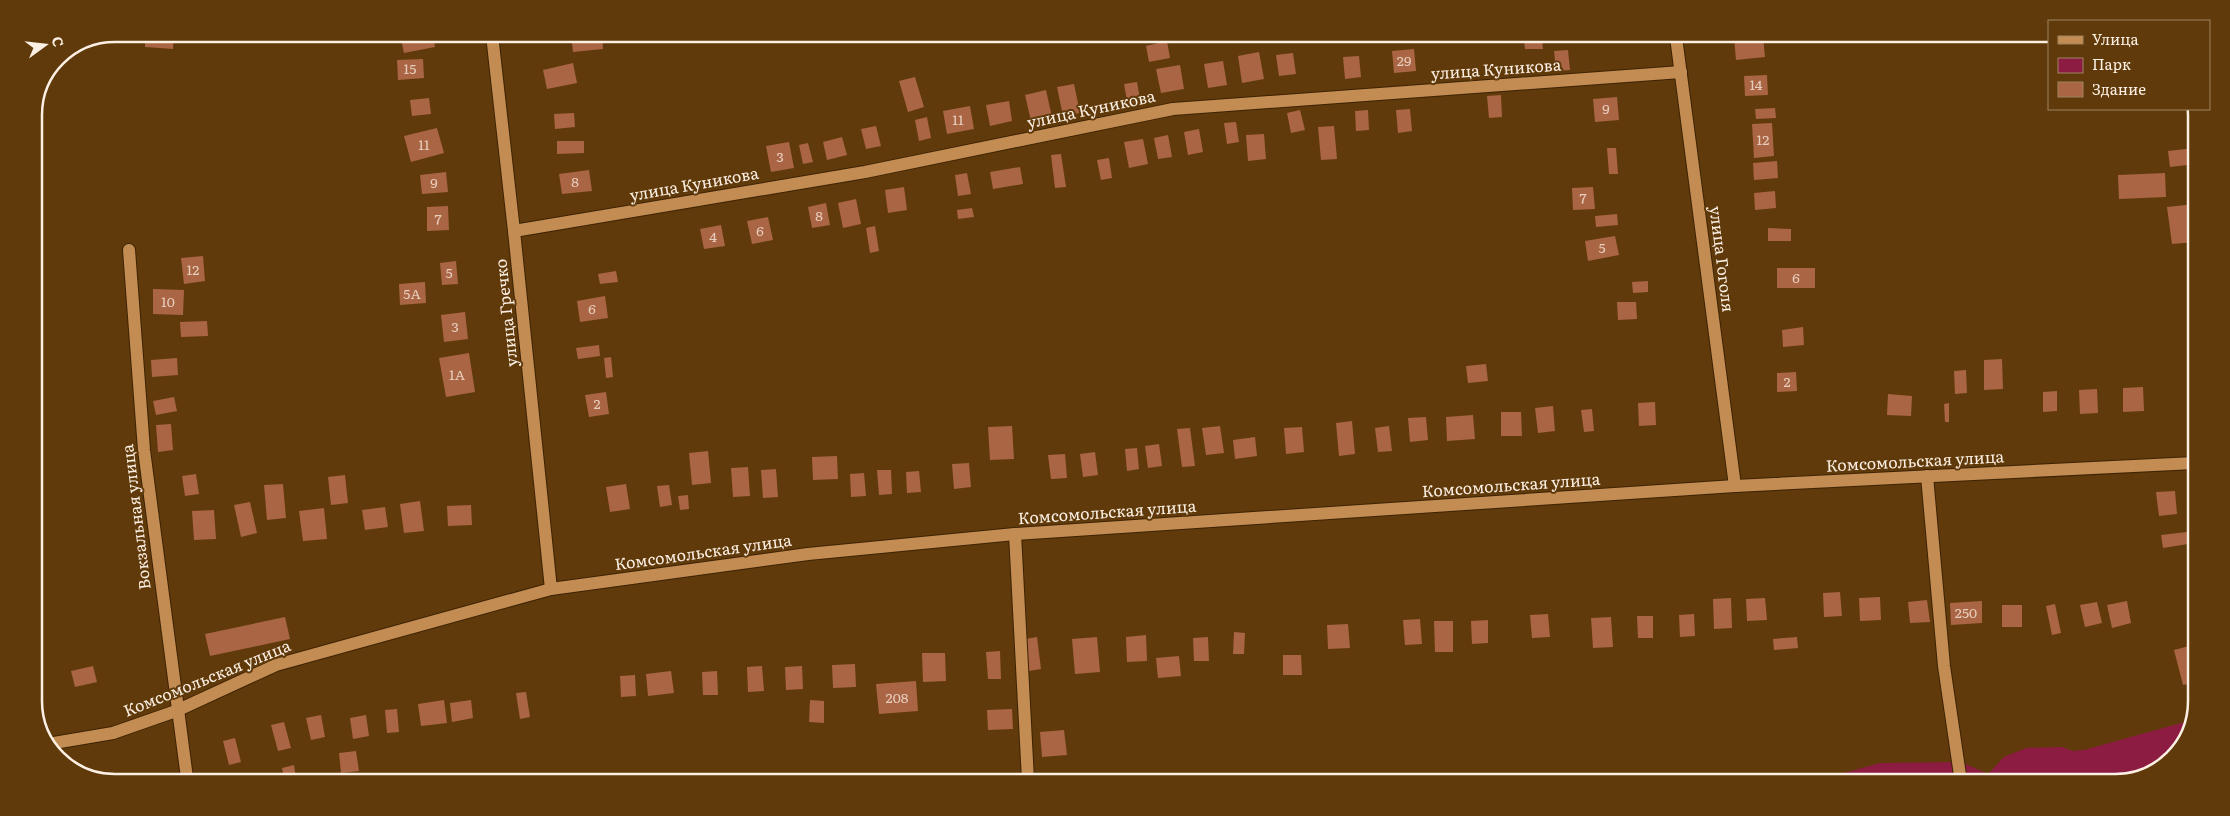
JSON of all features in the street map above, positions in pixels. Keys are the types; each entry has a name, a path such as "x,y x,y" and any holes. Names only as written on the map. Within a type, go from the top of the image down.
{"street":[{"name":"улица Гречко","path":"493,42 551,589"},
{"name":"улица Гоголя","path":"1677,42 1735,486"},
{"name":"улица Куникова","path":"514,231 865,172 1173,109 1681,72"},
{"name":"Вокзальная улица","path":"129,250 144,450 176,711 186,774"},
{"name":"Комсомольская улица","path":"56,743 113,733 176,711 276,665 551,589 808,554 1015,534 1735,486 2188,463"},
{"path":"1928,476 1944,666 1960,774"},
{"path":"1015,534 1028,774"}],"green space":[{"path":"2184,722 2178,737 2166,752 2151,764 2138,770 2114,774 1988,774 2004,757 2026,748 2062,747 2073,751 2084,750"},
{"path":"1961,762 1988,774 1841,774 1880,763"}],"building":[{"path":"145,42 173,42 173,49 145,47"},
{"path":"402,42 434,42 435,47 404,53"},
{"path":"572,42 602,42 603,49 573,52"},
{"path":"1167,42 1170,58 1149,62 1146,46"},
{"path":"1524,42 1542,42 1543,49 1525,49"},
{"path":"1734,42 1764,42 1765,57 1736,60"},
{"path":"1414,49 1416,71 1394,73 1392,51"},
{"path":"1568,50 1570,70 1556,71 1554,51"},
{"path":"1259,52 1264,79 1242,83 1238,56"},
{"path":"1293,53 1296,74 1279,76 1276,55"},
{"path":"1359,56 1361,77 1345,79 1343,57"},
{"path":"423,59 424,78 398,80 397,60"},
{"path":"1223,61 1227,85 1208,88 1204,64"},
{"path":"573,63 577,83 547,89 543,70"},
{"path":"1180,65 1184,89 1161,93 1156,69"},
{"path":"1767,75 1768,95 1745,96 1744,76"},
{"path":"915,77 924,107 908,112 899,81"},
{"path":"1137,82 1141,105 1128,107 1124,84"},
{"path":"1074,84 1080,113 1063,116 1057,87"},
{"path":"1046,90 1052,117 1031,121 1025,95"},
{"path":"1501,95 1502,117 1489,118 1487,96"},
{"path":"1617,97 1619,120 1595,122 1593,99"},
{"path":"429,98 431,114 412,116 410,100"},
{"path":"1009,101 1012,121 990,126 986,105"},
{"path":"970,106 974,129 947,134 943,111"},
{"path":"1775,108 1776,118 1756,119 1755,109"},
{"path":"1410,109 1412,131 1398,133 1396,110"},
{"path":"1300,110 1305,130 1291,133 1287,113"},
{"path":"1368,110 1369,130 1356,131 1355,111"},
{"path":"574,113 575,127 555,129 554,114"},
{"path":"927,117 931,138 919,141 915,120"},
{"path":"1236,122 1239,142 1227,144 1224,123"},
{"path":"1772,123 1774,156 1754,158 1752,124"},
{"path":"876,126 881,146 866,149 861,129"},
{"path":"1334,126 1337,159 1321,160 1318,127"},
{"path":"437,128 444,153 411,162 404,136"},
{"path":"1199,129 1203,152 1188,155 1184,132"},
{"path":"1264,134 1266,159 1248,161 1246,135"},
{"path":"1168,135 1172,157 1158,159 1154,138"},
{"path":"842,137 847,155 827,160 823,142"},
{"path":"1143,139 1148,164 1129,168 1124,142"},
{"path":"557,141 584,141 584,153 557,154"},
{"path":"789,142 794,168 771,172 766,146"},
{"path":"808,143 813,162 803,164 799,145"},
{"path":"1607,148 1616,148 1618,174 1609,174"},
{"path":"2187,149 2187,165 2170,167 2168,151"},
{"path":"1061,154 1066,187 1055,188 1051,155"},
{"path":"1109,158 1112,178 1101,180 1097,160"},
{"path":"1777,161 1778,178 1754,180 1753,163"},
{"path":"1020,167 1023,184 993,189 990,172"},
{"path":"589,170 592,191 562,194 559,174"},
{"path":"446,172 448,192 422,194 420,175"},
{"path":"967,173 971,194 958,196 955,175"},
{"path":"2165,173 2166,197 2119,199 2118,175"},
{"path":"904,187 907,210 888,213 885,190"},
{"path":"1593,187 1595,209 1573,210 1572,188"},
{"path":"1775,191 1776,208 1755,210 1754,193"},
{"path":"856,199 861,224 843,228 838,203"},
{"path":"826,203 830,225 812,228 808,207"},
{"path":"2187,205 2187,243 2172,244 2167,207"},
{"path":"448,206 449,230 427,231 427,207"},
{"path":"972,208 974,217 958,219 957,210"},
{"path":"1617,214 1618,225 1596,227 1595,216"},
{"path":"768,217 773,240 752,244 747,221"},
{"path":"721,225 725,246 704,249 700,229"},
{"path":"875,226 879,251 870,253 866,228"},
{"path":"1768,228 1791,229 1791,241 1768,241"},
{"path":"1615,236 1619,255 1588,261 1585,241"},
{"path":"203,256 205,281 184,284 181,258"},
{"path":"456,261 458,284 442,285 440,263"},
{"path":"1777,268 1815,268 1815,288 1777,288"},
{"path":"616,271 618,282 600,284 598,274"},
{"path":"1648,281 1648,292 1633,293 1632,282"},
{"path":"425,282 426,303 400,305 399,284"},
{"path":"153,289 184,290 183,315 153,314"},
{"path":"605,296 608,318 580,322 577,301"},
{"path":"1617,302 1636,302 1637,319 1618,320"},
{"path":"465,312 468,339 444,342 441,315"},
{"path":"207,321 208,336 181,337 180,322"},
{"path":"1803,327 1804,345 1783,347 1782,330"},
{"path":"599,345 600,356 578,359 576,348"},
{"path":"469,353 475,392 446,397 439,358"},
{"path":"611,357 613,377 606,378 604,358"},
{"path":"177,358 178,375 152,377 151,360"},
{"path":"2002,359 2003,389 1984,390 1984,360"},
{"path":"1486,364 1488,381 1468,383 1466,366"},
{"path":"1966,370 1967,393 1955,394 1954,371"},
{"path":"1796,372 1797,391 1777,392 1777,373"},
{"path":"2143,387 2144,411 2123,412 2123,388"},
{"path":"2097,389 2098,413 2080,414 2079,390"},
{"path":"2057,391 2057,411 2043,412 2043,392"},
{"path":"606,392 609,414 589,417 585,395"},
{"path":"1888,394 1912,396 1911,416 1887,415"},
{"path":"174,397 177,411 156,415 153,401"},
{"path":"1655,402 1656,425 1639,426 1638,403"},
{"path":"1949,403 1949,422 1945,422 1944,404"},
{"path":"1553,406 1555,431 1538,433 1535,408"},
{"path":"1592,409 1594,431 1584,432 1581,410"},
{"path":"1501,412 1521,412 1522,436 1501,436"},
{"path":"1473,415 1475,439 1447,441 1446,417"},
{"path":"1426,417 1428,440 1410,442 1408,418"},
{"path":"1352,421 1355,454 1339,456 1336,423"},
{"path":"171,424 173,450 158,452 156,425"},
{"path":"1012,426 1014,459 990,460 988,427"},
{"path":"1220,426 1224,453 1206,455 1202,428"},
{"path":"1389,426 1392,451 1378,452 1375,428"},
{"path":"1302,427 1304,452 1286,454 1284,428"},
{"path":"1190,428 1195,466 1182,467 1177,429"},
{"path":"1255,437 1257,456 1235,459 1233,440"},
{"path":"1159,444 1162,466 1148,468 1145,446"},
{"path":"1137,448 1139,469 1127,471 1125,449"},
{"path":"708,451 711,483 692,485 689,453"},
{"path":"1095,452 1098,475 1083,477 1080,454"},
{"path":"1065,454 1067,478 1051,479 1048,455"},
{"path":"837,456 838,479 813,480 812,457"},
{"path":"969,463 971,487 954,489 952,464"},
{"path":"748,467 750,496 733,497 731,468"},
{"path":"776,469 778,497 763,498 761,470"},
{"path":"877,470 891,470 892,494 879,495"},
{"path":"919,471 921,492 907,493 906,472"},
{"path":"864,473 866,496 851,497 850,474"},
{"path":"196,474 199,494 185,496 182,476"},
{"path":"345,475 348,503 331,505 328,477"},
{"path":"283,484 286,518 267,520 264,485"},
{"path":"626,484 630,509 610,512 606,487"},
{"path":"669,485 672,505 660,507 657,486"},
{"path":"2175,491 2177,514 2159,516 2156,492"},
{"path":"688,495 689,509 680,510 678,496"},
{"path":"420,501 424,531 404,533 400,504"},
{"path":"250,502 257,533 241,537 234,505"},
{"path":"471,505 472,525 448,526 447,506"},
{"path":"385,507 388,527 365,530 362,510"},
{"path":"324,508 327,539 303,541 299,511"},
{"path":"214,510 216,539 194,540 192,511"},
{"path":"2187,532 2188,544 2163,548 2161,535"},
{"path":"1840,592 1842,616 1824,617 1823,593"},
{"path":"1880,597 1881,620 1860,621 1859,598"},
{"path":"1731,598 1732,628 1714,629 1713,599"},
{"path":"1765,598 1767,620 1747,621 1746,599"},
{"path":"1927,600 1930,622 1910,623 1908,602"},
{"path":"1982,601 1982,623 1951,625 1950,603"},
{"path":"2127,601 2131,623 2112,628 2107,605"},
{"path":"2097,602 2102,623 2085,627 2080,605"},
{"path":"2055,604 2061,633 2052,635 2046,606"},
{"path":"2002,605 2022,605 2022,627 2002,627"},
{"path":"1548,614 1550,637 1532,638 1530,615"},
{"path":"1694,614 1695,636 1680,637 1679,615"},
{"path":"1637,616 1653,616 1653,638 1638,638"},
{"path":"285,617 290,639 210,656 205,634"},
{"path":"1611,617 1613,647 1593,648 1591,618"},
{"path":"1420,619 1422,644 1405,645 1403,620"},
{"path":"1488,620 1488,643 1472,644 1471,621"},
{"path":"1434,621 1453,621 1453,652 1435,652"},
{"path":"1348,624 1350,648 1328,649 1327,625"},
{"path":"1234,632 1245,633 1244,654 1233,654"},
{"path":"1146,635 1147,661 1127,662 1126,637"},
{"path":"1037,637 1041,669 1029,671 1026,639"},
{"path":"1097,637 1100,672 1075,674 1072,639"},
{"path":"1208,637 1209,661 1194,661 1193,638"},
{"path":"1797,637 1798,648 1774,650 1773,639"},
{"path":"2188,646 2188,684 2183,685 2174,650"},
{"path":"1000,651 1001,679 988,679 986,652"},
{"path":"922,653 945,653 946,681 923,682"},
{"path":"1283,655 1301,655 1302,675 1283,675"},
{"path":"1179,656 1181,676 1158,678 1156,658"},
{"path":"855,664 856,687 833,688 832,665"},
{"path":"93,666 97,682 75,687 71,671"},
{"path":"762,666 764,691 748,692 747,667"},
{"path":"802,666 803,689 786,690 785,667"},
{"path":"671,671 674,693 648,696 646,674"},
{"path":"717,671 718,695 703,695 702,672"},
{"path":"635,675 636,696 621,697 620,676"},
{"path":"916,681 918,711 879,714 876,684"},
{"path":"526,692 530,717 520,719 516,693"},
{"path":"444,700 447,723 421,726 418,704"},
{"path":"471,700 473,718 452,722 450,703"},
{"path":"810,700 824,701 824,723 809,722"},
{"path":"397,709 399,732 387,733 385,710"},
{"path":"1012,709 1013,729 988,730 987,710"},
{"path":"321,715 325,737 311,740 306,718"},
{"path":"366,715 369,736 353,739 350,718"},
{"path":"284,722 291,748 278,751 271,725"},
{"path":"1064,730 1067,755 1042,757 1040,732"},
{"path":"235,738 241,762 229,765 223,741"},
{"path":"356,751 359,771 341,773 339,753"},
{"path":"294,765 295,774 283,774 282,768"}]}
